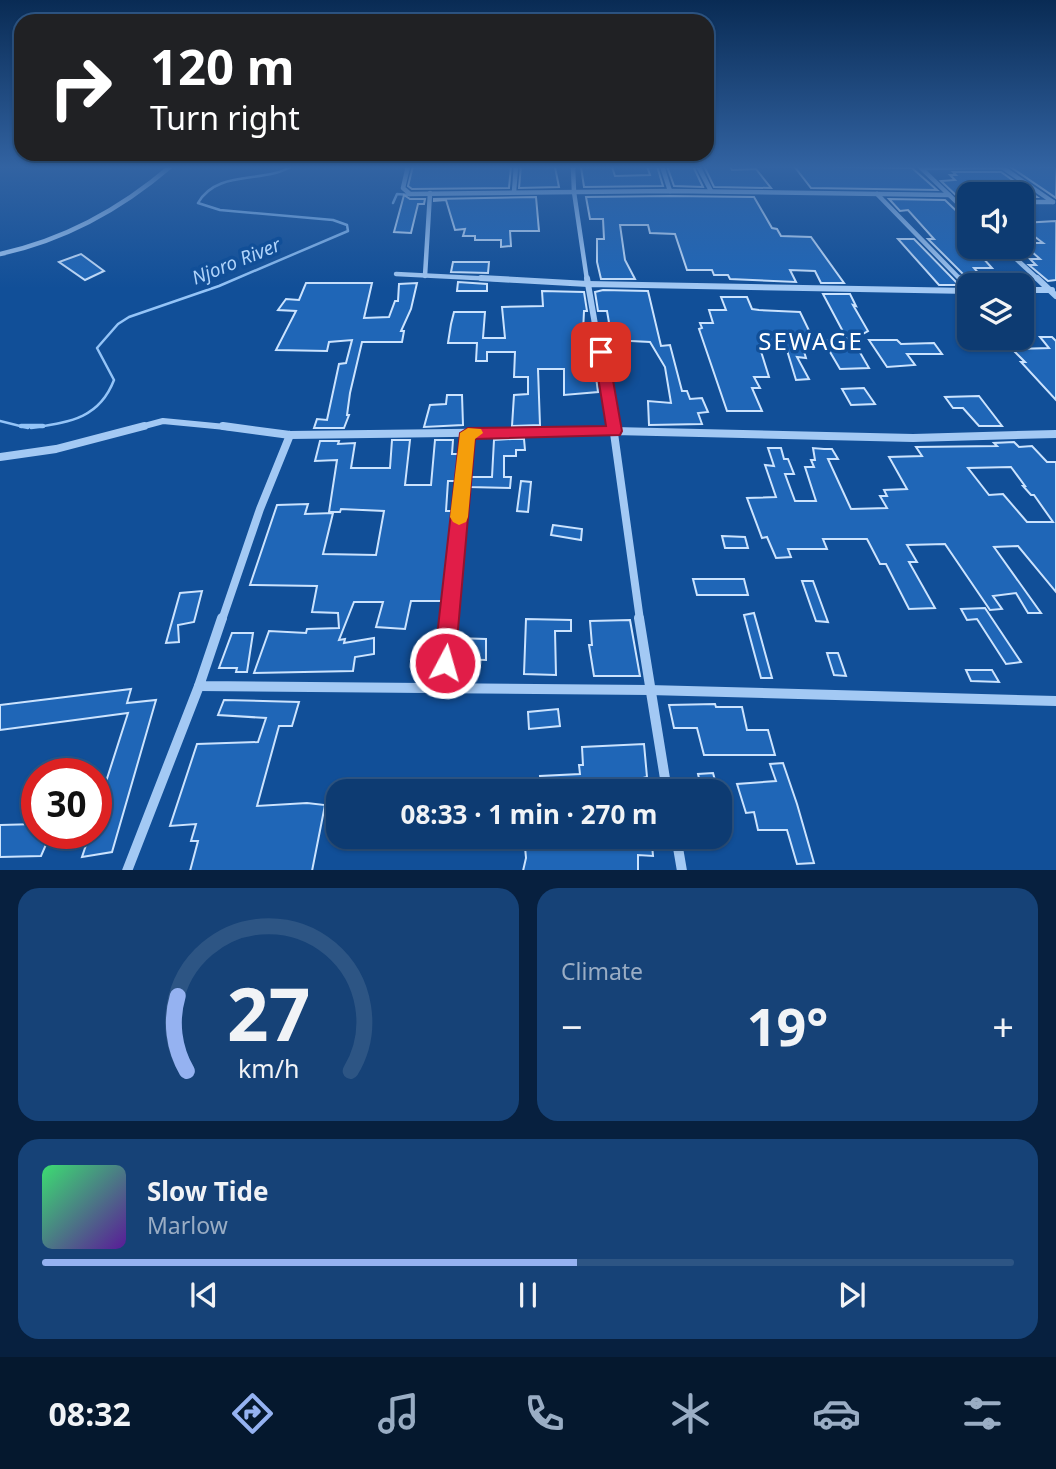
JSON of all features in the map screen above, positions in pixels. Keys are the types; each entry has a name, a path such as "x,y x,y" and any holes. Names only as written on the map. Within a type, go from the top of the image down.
{"street":[{"path":"0,254 35,245 96,218 115,207"},
{"path":"425,276 429,207"},
{"path":"576,207 614,431 649,690 665,779"},
{"path":"889,207 957,277"},
{"path":"1017,259 1053,290 1056,296"},
{"path":"396,274 588,284 957,290"},
{"path":"1034,290 1053,290"},
{"path":"0,457 56,449 163,421 194,422 290,435 614,431 913,438 1056,434"},
{"path":"442,688 468,433"},
{"path":"127,870 199,686 260,509 290,435"},
{"path":"199,686 649,690 1056,701"},
{"path":"678,849 682,870"}],"building":[{"path":"401,207 417,207 411,233 394,232"},
{"path":"448,207 537,207 539,231 510,231 511,246 501,247 501,240 475,240 475,236 463,236 465,229 455,230"},
{"path":"588,207 760,207 772,228 777,229 781,236 811,237 844,283 821,283 815,271 790,270 796,282 730,279 728,275 714,275 712,270 687,270 675,234 650,233 648,225 620,225 625,260 635,279 601,279 597,262 597,239 604,239 603,219 590,219"},
{"path":"896,207 952,207 957,212 957,259 984,259 992,268 974,268 978,273 962,273 928,239 934,239 908,210 900,211"},
{"path":"1056,221 1056,280 1048,281 1029,265 1036,265 1030,259 1040,259 1034,254 1034,243 1043,243 1034,236 1034,222"},
{"path":"898,239 914,239 957,283 939,285"},
{"path":"81,254 104,271 85,280 59,262"},
{"path":"453,262 489,262 488,273 451,272"},
{"path":"458,282 487,284 487,291 457,291"},
{"path":"306,283 372,283 364,318 389,317 395,301 398,301 399,284 417,283 411,309 401,331 404,331 402,342 362,342 350,393 349,415 344,428 314,428 317,419 327,420 339,364 346,363 352,340 329,342 327,351 276,350 296,311 278,310 286,299 299,300"},
{"path":"542,291 584,292 587,311 584,311 583,332 590,332 598,392 564,395 564,369 538,369 540,425 512,426 514,395 528,394 528,377 514,377 515,352 487,352 487,361 476,361 477,343 448,343 451,324 454,312 485,312 483,338 505,338 502,307 543,306"},
{"path":"648,291 661,346 670,345 682,391 687,391 690,399 702,398 708,412 698,413 702,424 649,425 648,401 671,403 665,367 650,342 612,340 607,311 598,311 595,292"},
{"path":"823,294 850,294 856,306 853,305 868,331 850,341 854,342 869,368 840,369 823,340 848,341"},
{"path":"721,297 747,297 752,309 800,312 816,345 802,345 806,358 797,357 809,379 796,380 786,347 759,345 769,377 754,377 760,388 752,388 762,411 727,411 699,329 702,328 700,323 713,323 709,310 726,310"},
{"path":"1040,337 1052,337 1056,341 1056,400 1013,350 1049,348"},
{"path":"869,340 897,340 901,344 934,343 942,354 907,354 915,365 887,367"},
{"path":"864,388 875,404 851,405 842,389"},
{"path":"447,395 462,395 463,425 424,427 430,405 446,404"},
{"path":"979,396 1002,426 979,426 963,408 953,408 945,397"},
{"path":"524,439 525,450 516,450 516,456 504,456 504,477 511,477 510,488 469,487 471,477 492,477 494,440"},
{"path":"392,440 410,440 405,485 431,485 435,440 453,440 452,454 459,454 457,481 448,481 446,511 453,511 444,601 411,601 405,629 376,627 383,602 354,602 339,640 345,639 344,643 374,638 374,654 355,657 353,671 254,673 269,631 306,633 307,629 339,628 338,613 312,612 317,586 250,585 277,505 308,504 305,514 333,513 323,554 376,555 384,511 341,509 340,512 329,512 337,460 315,461 320,441 339,441 338,444 355,443 351,468 390,468"},
{"path":"1014,442 1019,447 1032,446 1047,462 1056,462 1056,592 1018,546 994,547 1041,613 1028,613 1016,593 993,596 1002,609 990,610 945,544 907,545 917,562 909,562 935,608 909,609 886,564 880,564 867,539 823,539 827,549 788,549 791,557 776,558 767,537 762,538 747,498 776,497 765,465 774,466 768,448 781,448 784,459 788,459 794,474 785,474 795,501 816,501 805,467 814,467 811,460 815,460 813,448 832,449 838,459 828,459 851,509 887,508 880,496 887,496 884,490 907,489 889,457 922,456 916,447 997,446 994,443","holes":["1011,467 1053,522 1027,522 1003,494 989,495 968,468"]},
{"path":"521,481 531,482 528,512 517,511"},
{"path":"553,525 582,529 581,540 551,535"},
{"path":"722,536 745,537 748,548 725,548"},
{"path":"693,579 744,579 748,595 697,595"},
{"path":"802,581 813,581 828,622 816,621"},
{"path":"202,591 194,622 178,625 179,642 166,643 180,593"},
{"path":"985,608 1021,662 1006,664 977,619 967,620 961,609"},
{"path":"754,613 772,678 761,678 744,615"},
{"path":"526,619 571,620 571,631 555,631 556,675 524,674"},
{"path":"630,620 640,676 594,676 589,645 592,645 590,621"},
{"path":"232,633 253,633 247,672 236,672 237,668 219,668"},
{"path":"455,638 486,639 486,660 453,659"},
{"path":"419,641 439,641 437,655 416,655"},
{"path":"827,653 838,653 846,676 834,675"},
{"path":"966,670 992,670 999,682 971,681"},
{"path":"131,689 127,703 156,700 112,852 82,857 85,849 112,849 112,763 128,713 0,730 0,705"},
{"path":"224,700 299,702 292,726 279,726 257,806 307,803 325,805 312,870 190,870 198,841 191,841 196,824 170,826 197,744 258,742 266,718 218,715"},
{"path":"715,704 716,707 742,707 747,730 768,730 775,755 704,755 697,728 674,728 669,705"},
{"path":"558,709 560,726 529,729 528,712"},
{"path":"644,744 647,777 540,779 540,776 580,774 579,765 583,765 582,747"},
{"path":"783,763 814,863 797,864 787,830 758,830 754,812 746,813 737,784 776,781 770,764"},
{"path":"713,773 715,779 699,779 698,774"},
{"path":"21,824 21,849 44,849 41,856 0,857 0,825"},
{"path":"525,849 652,849 653,856 638,855 638,870 523,870"}],"waterway":[{"name":"Njoro River","path":"42,426 81,416 91,411 108,393 114,380 97,348 118,324 129,317 219,286 348,231 347,225 333,220 220,210 209,207"},
{"name":"Njoro River","path":"0,421 28,428"},
{"name":"Njoro River","path":"21,426 42,426"},
{"name":"Njoro River","path":"31,428 42,426"}],"slow traffic":[{"path":"459,517 468,433 475,433"}],"district":[{"name":"SEWAGE","path":"811,340"}],"route":[{"path":"445,663 468,433 614,431 601,352"}]}
